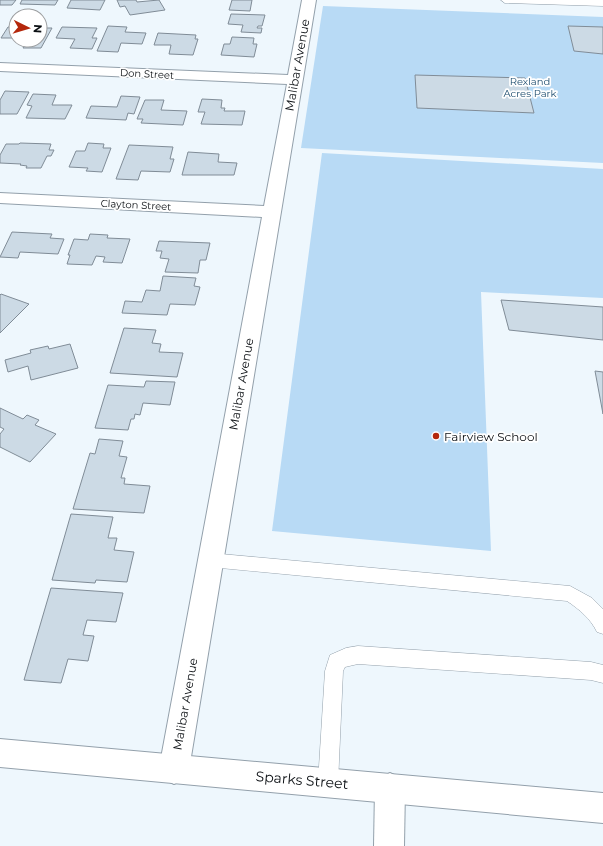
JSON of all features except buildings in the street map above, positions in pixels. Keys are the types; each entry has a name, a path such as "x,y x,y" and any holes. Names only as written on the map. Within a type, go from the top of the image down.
{"street":[{"name":"Malibar Avenue","path":"174,769 309,0"},
{"name":"Don Street","path":"0,67 295,80"},
{"name":"Clayton Street","path":"0,198 272,212"},
{"name":"Sparks Street","path":"0,753 603,808"},
{"path":"389,846 390,788"}],"lane":[{"path":"505,0 603,3"},
{"path":"210,560 570,594 584,602 600,617 603,626"},
{"path":"328,783 334,671 337,661 346,657 358,655 591,671 603,674"}],"green space":[{"name":"Rexland Acres Park","path":"323,6 603,17 603,163 301,148"},
{"path":"322,153 603,169 603,298 481,292 491,551 272,531"}],"place":[{"name":"Fairview School","path":"436,436"}]}
